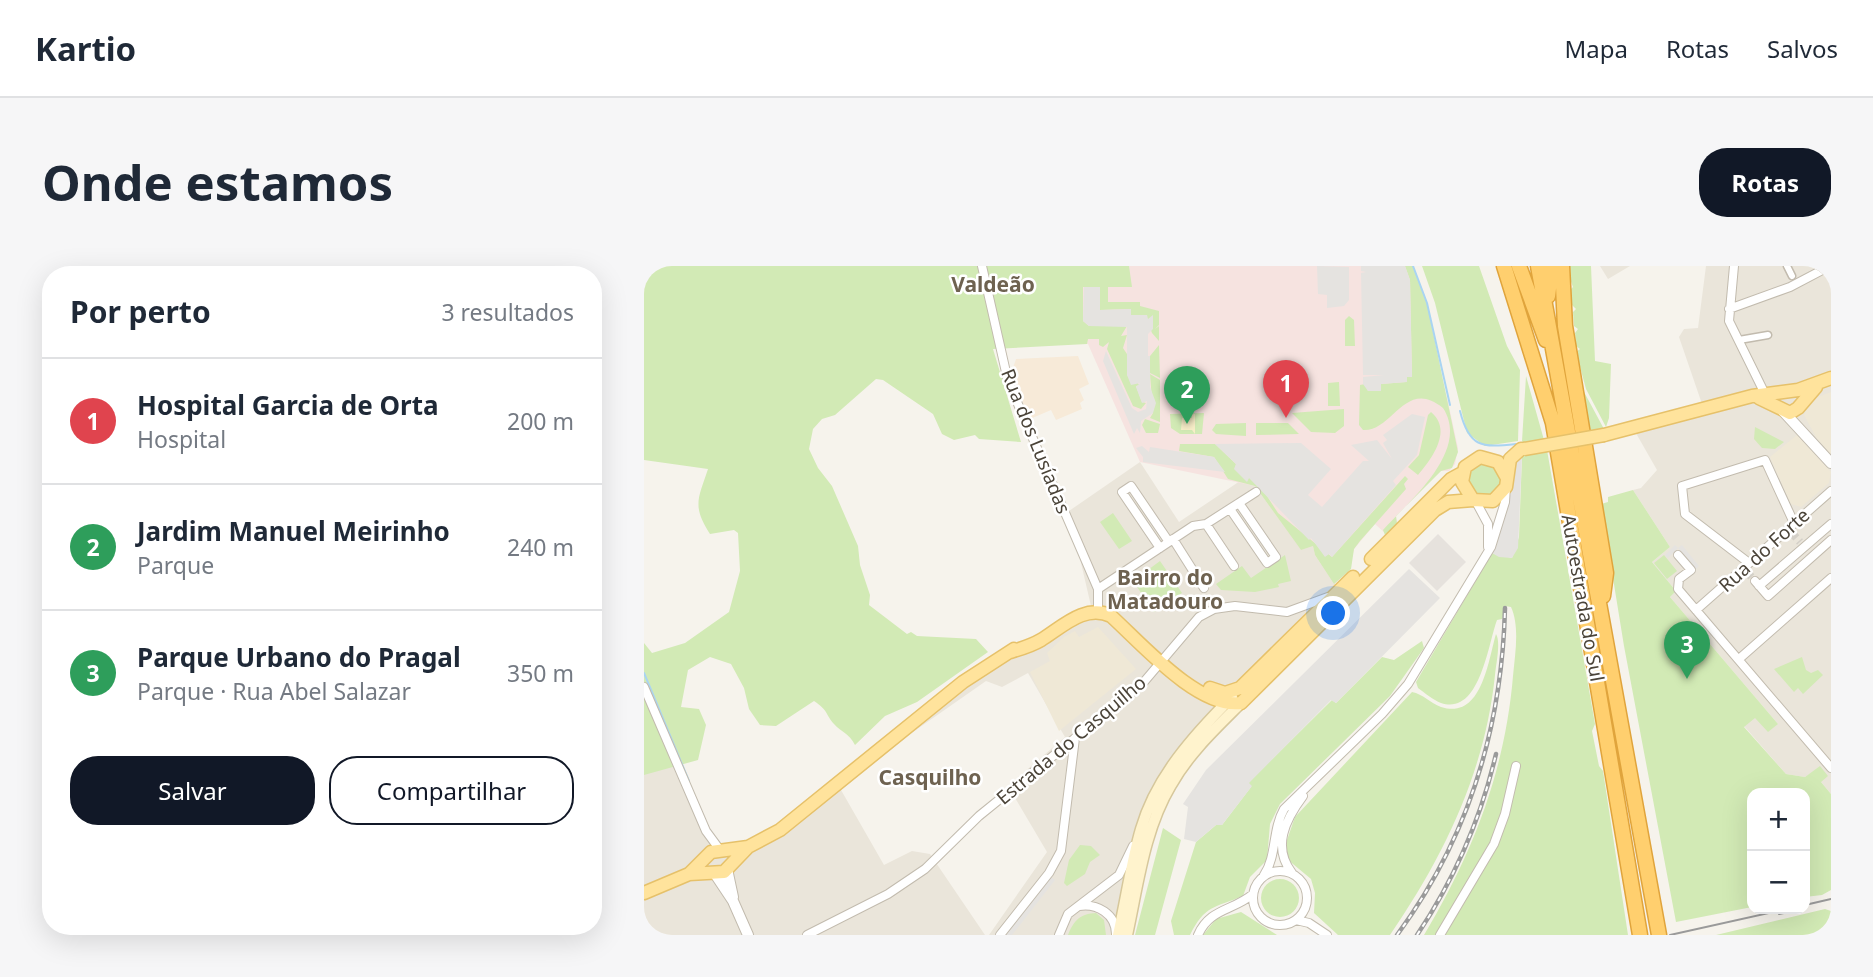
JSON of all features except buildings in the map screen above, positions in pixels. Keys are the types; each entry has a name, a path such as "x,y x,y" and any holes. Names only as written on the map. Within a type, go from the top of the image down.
{"highway":[{"name":"Autoestrada do Sul","path":"1504,266 1553,423 1640,935"},
{"path":"1519,266 1559,370"},
{"name":"Autoestrada do Sul","path":"1538,266 1661,931"},
{"path":"1547,308 1552,266"},
{"path":"1562,266 1566,334 1606,573 1601,608"}],"main road":[{"path":"1784,400 1790,413 1825,381"},
{"path":"1117,935 1140,830 1162,781 1181,752 1209,722 1223,698 1241,688 1472,461 1490,458 1499,453 1604,435 1765,394 1784,400 1825,381"},
{"path":"1745,398 1784,400 1799,396 1799,406"},
{"path":"1192,754 1440,506 1474,500 1493,501 1507,482 1510,459 1522,449"},
{"path":"1490,458 1502,465 1507,482"},
{"path":"1462,473 1464,490 1474,500"},
{"path":"644,892 748,847 802,813 963,682 1010,652 1041,640 1077,617 1098,611 1111,616 1159,663 1190,684 1209,702 1209,722"},
{"path":"1159,663 1223,698"},
{"path":"1190,684 1241,703"},
{"path":"1127,935 1156,816 1171,784 1224,712 1223,698"}],"street":[{"name":"Rua dos Lusíadas","path":"982,266 1008,381 1098,589 1098,611"},
{"path":"1734,266 1729,321 1765,394"},
{"path":"1787,266 1792,276"},
{"path":"1729,309 1779,292 1830,266"},
{"path":"1739,341 1768,335"},
{"path":"1784,400 1809,439 1831,463"},
{"path":"1799,406 1809,439"},
{"path":"1746,567 1685,514 1681,489 1685,484 1765,460 1790,528"},
{"path":"1198,935 1212,915 1253,894 1270,864 1279,818 1290,802 1310,786 1400,694 1497,534 1507,482"},
{"path":"1160,548 1122,492 1131,486 1204,588"},
{"name":"Rua do Forte","path":"1696,610 1831,491"},
{"path":"1098,589 1193,526 1206,524 1256,492"},
{"path":"1474,500 1489,532 1483,559"},
{"path":"1230,509 1267,564 1276,557 1239,503"},
{"path":"1206,524 1234,566"},
{"path":"1831,524 1801,544 1757,583 1768,596 1831,540"},
{"path":"1678,555 1691,570 1678,581 1679,590 1831,768"},
{"path":"1739,659 1831,578"},
{"name":"Estrada do Casquilho","path":"807,935 914,878 979,816 1143,683 1189,627 1214,609 1235,606 1287,612 1311,605 1342,588"},
{"path":"644,687 748,935"},
{"path":"1000,935 1049,873 1061,851 1074,738"},
{"path":"1440,935 1493,844 1505,814 1516,766"},
{"path":"1310,786 1291,813 1283,833 1283,857 1307,891 1307,906 1324,932"},
{"path":"1059,935 1068,914 1119,875 1140,830"},
{"path":"1264,875 1278,870 1292,873"},
{"path":"1253,894 1257,912"},
{"path":"1235,905 1257,912 1275,925 1282,935"},
{"path":"1068,914 1079,906 1099,908 1109,914 1117,935"},
{"path":"1296,920 1307,906"},
{"path":"1275,925 1296,920 1324,932"}],"shaded area":[{"path":"1076,266 1409,266 1448,402 1458,448 1455,464 1449,471 1441,471 1396,516 1397,524 1386,534 1375,524 1354,549 1349,571 1334,584 1315,555 1313,546 1301,550 1255,486 1140,462 1088,344 1079,344 1073,277"},
{"path":"1317,266 1349,267 1349,300 1344,306 1327,308 1327,295 1318,294"},
{"path":"1361,266 1405,266 1410,280 1412,377 1407,377 1407,382 1381,384 1381,391 1368,391 1363,384 1363,377 1384,375 1363,375 1361,273 1366,272 1361,271"},
{"path":"1600,266 1630,266 1608,279"},
{"path":"1706,266 1831,266 1831,794 1821,782 1821,767 1805,777 1786,774 1744,726 1755,717 1778,724 1670,597 1676,591 1652,562 1670,547 1633,490 1641,488 1657,470 1633,428 1702,404 1679,337 1684,329 1698,328"},
{"path":"1084,287 1100,287 1100,310 1131,309 1131,315 1147,315 1148,319 1153,315 1153,329 1148,334 1148,356 1150,387 1156,403 1153,413 1141,421 1140,433 1137,428 1134,434 1103,361 1106,351 1132,408 1138,412 1146,409 1147,401 1142,403 1136,387 1140,383 1131,385 1127,375 1127,327 1089,326 1083,321"},
{"path":"1078,356 1089,384 1079,389 1084,400 1080,403 1082,409 1056,420 1051,410 1030,419 1011,374 1016,359"},
{"path":"1831,392 1831,455 1816,437 1804,415 1810,400"},
{"path":"1412,414 1425,417 1417,455 1393,481 1396,485 1332,557 1329,554 1325,557 1311,538 1309,540 1249,478 1247,482 1234,469 1236,464 1215,444 1301,443 1331,469 1308,495 1322,507 1363,461 1369,461 1351,445 1377,440 1392,459 1383,443 1387,440 1383,435"},
{"path":"1797,435 1831,472 1829,483 1801,507 1791,504 1770,457"},
{"path":"1142,446 1149,452 1150,447 1214,457 1225,472 1143,462 1143,457 1136,448"},
{"path":"1522,456 1518,548 1512,558 1499,557 1492,553 1512,489 1514,463"},
{"path":"1140,462 1179,522 1240,481 1255,486 1301,549 1313,545 1315,555 1334,583 1345,591 1169,781 1125,935 989,935 1047,852 1008,786 1065,737 1028,673 1002,687 986,681 913,732 841,790 884,865 912,851 930,854 985,935 644,935 644,676 715,847 732,852 780,830 917,718 1091,606 1069,511"},
{"path":"1438,534 1466,562 1437,591 1409,563"},
{"path":"1675,545 1678,548 1668,558 1665,555"},
{"path":"1682,545 1699,566 1696,569 1678,548"},
{"path":"1409,569 1440,598 1336,703 1331,700 1249,783 1252,786 1222,825 1216,825 1196,842 1184,839 1188,807 1183,804 1206,770"},
{"path":"1098,627 1136,669 1059,731 1030,672 1050,661 1047,653 1064,637 1075,631 1079,637"},
{"path":"1051,877 1055,880 1012,935 1006,935"}],"green space":[{"path":"644,266 1129,266 1132,287 1108,287 1108,302 1140,302 1140,306 1159,311 1159,325 1155,329 1159,326 1159,341 1152,333 1147,320 1131,315 1130,309 1100,310 1100,287 1083,287 1083,321 1089,326 1127,326 1121,336 1127,335 1123,348 1127,354 1127,375 1140,385 1136,386 1142,402 1146,403 1141,409 1133,406 1107,349 1109,342 1103,347 1099,345 1099,339 1088,339 1087,344 993,349 1021,442 979,439 975,435 954,440 942,434 933,414 883,380 876,379 835,415 822,419 813,429 809,449 818,468 832,486 858,546 860,565 870,595 869,605 907,634 911,632 917,636 976,639 988,652 917,702 885,716 855,745 814,701 776,726 760,725 749,709 744,688 731,664 710,657 688,670 681,707 699,709 706,725 698,760 644,775 644,643 652,653 685,643 729,612 740,571 738,533 734,530 710,534 701,516 699,495 708,469 644,460"},
{"path":"1405,266 1413,266 1427,303 1458,452 1452,468 1441,471 1407,505 1433,475 1443,458 1449,441 1449,424 1443,408 1430,400 1419,399 1400,408 1383,423 1363,430 1359,425 1360,385 1365,384 1368,391 1380,391 1381,384 1406,382 1407,377 1412,377 1410,280"},
{"path":"1422,266 1479,266 1507,346 1520,370 1518,441 1485,446 1467,433 1435,303"},
{"path":"1565,266 1591,266 1595,361 1611,364 1609,418 1606,427 1586,389 1576,352 1580,349 1576,346 1575,333 1578,329 1574,326 1573,312 1576,309 1572,305 1570,290 1573,287"},
{"path":"1349,316 1354,320 1355,346 1345,346 1345,320"},
{"path":"1159,345 1160,378 1150,373 1150,356"},
{"path":"1150,374 1160,380 1160,422 1150,418 1153,413"},
{"path":"1526,376 1544,440 1523,444 1522,441"},
{"path":"1339,382 1340,406 1328,406 1328,383"},
{"path":"1582,386 1583,390 1604,429 1589,432"},
{"path":"1344,409 1344,426 1335,433 1311,432 1292,413"},
{"path":"1431,412 1440,427 1440,436 1434,453 1418,475 1408,467 1419,455"},
{"path":"1204,413 1202,434 1180,434 1171,428 1170,414"},
{"path":"1145,419 1160,424 1158,433 1146,433 1142,425"},
{"path":"1246,423 1246,436 1216,434 1212,430 1216,424"},
{"path":"1256,423 1288,423 1299,434 1256,435"},
{"path":"1755,427 1784,442 1775,449 1762,448 1754,439"},
{"path":"1180,444 1215,444 1236,464 1235,469 1247,481 1249,477 1265,493 1278,513 1332,557 1405,476 1408,479 1404,484 1406,489 1354,549 1351,569 1334,584 1315,555 1313,546 1301,550 1255,486 1228,479 1214,457 1179,451"},
{"path":"1547,450 1595,724 1592,731 1599,766 1603,771 1628,935 1424,935 1472,842 1503,745 1515,659 1516,632 1511,607 1505,606 1502,619 1497,620 1480,675 1465,699 1454,704 1441,703 1418,688 1416,682 1492,553 1512,558 1519,537 1522,456"},
{"path":"1478,463 1492,463 1502,480 1494,495 1476,496 1466,479"},
{"path":"1633,490 1670,547 1652,562 1676,591 1670,597 1778,724 1768,732 1755,718 1744,727 1786,774 1805,777 1820,766 1828,776 1821,782 1831,794 1831,890 1822,895 1810,896 1810,788 1747,788 1747,908 1676,922 1624,646 1601,504 1608,502 1608,497"},
{"path":"1113,513 1132,541 1119,549 1100,522"},
{"path":"1396,516 1397,524 1385,535 1383,530"},
{"path":"1285,555 1291,581 1278,584 1279,587 1255,592 1221,590 1216,584 1242,566 1251,578"},
{"path":"1664,555 1677,571 1667,579 1654,563"},
{"path":"1160,561 1182,593 1154,612 1133,581"},
{"path":"1496,634 1497,659 1482,745 1459,812 1428,875 1390,935 1338,935 1314,913 1315,893 1311,879 1287,859 1287,840 1295,817 1412,692 1441,707 1455,709 1466,705 1481,685"},
{"path":"1422,641 1424,648 1390,696 1280,804 1270,824 1267,860 1250,877 1243,896 1211,909 1195,925 1190,935 1174,935 1171,921 1196,842 1216,825 1222,825 1251,787 1248,783 1332,700 1336,703 1382,657 1394,660"},
{"path":"1802,657 1806,670 1811,673 1818,670 1823,675 1803,694 1798,688 1794,692 1774,669"},
{"path":"1163,828 1181,840 1155,935 1135,935"},
{"path":"1080,845 1091,846 1100,855 1090,862 1085,874 1067,886 1064,883 1069,860"},
{"path":"1280,879 1293,885 1299,898 1293,911 1280,917 1267,911 1261,898 1267,885"},
{"path":"1825,909 1831,911 1831,935 1716,935 1810,914"},
{"path":"1241,912 1277,935 1203,935 1216,919"},
{"path":"1096,913 1104,920 1106,935 1068,935 1078,919"}],"sand":[{"path":"1192,414 1195,414 1195,434 1192,430 1181,430 1182,418 1192,418"}],"waterway":[{"path":"1413,266 1427,303 1450,405"},
{"path":"1460,411 1468,432 1478,442 1494,446 1516,444"},
{"path":"644,673 689,781"}],"tunnel":[{"path":"1791,532 1800,542"},
{"path":"1746,571 1755,581"}],"tram line":[{"path":"1810,904 1831,899"},
{"path":"1670,935 1764,914"}],"railway":[{"path":"1397,935 1443,860 1462,821 1476,780 1497,696 1505,608"},
{"path":"1417,935 1443,893 1465,848 1483,802 1496,754"}],"place":[{"name":"Hospital Garcia de Orta","path":"1286,418"},
{"name":"Jardim Manuel Meirinho","path":"1187,424"},
{"name":"Parque Urbano do Pragal","path":"1687,679"}],"district":[{"name":"Valdeão","path":"993,285"},
{"name":"Bairro do Matadouro","path":"1165,590"},
{"name":"Casquilho","path":"930,778"}]}
